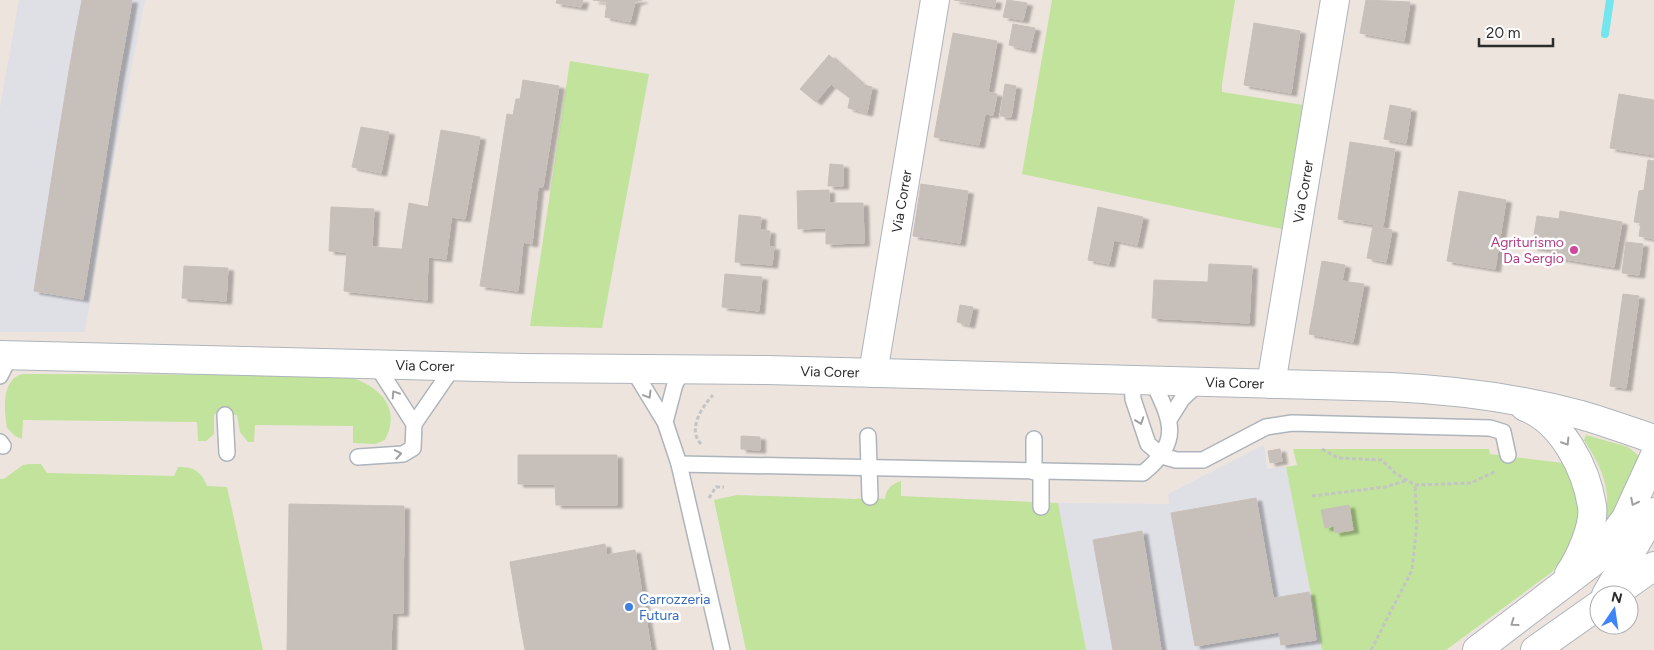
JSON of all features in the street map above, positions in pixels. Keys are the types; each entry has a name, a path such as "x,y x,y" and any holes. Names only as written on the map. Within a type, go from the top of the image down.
{"street":[{"name":"Via Correr","path":"873,373 935,0"},
{"name":"Via Correr","path":"1271,384 1335,0"},
{"name":"Via Corer","path":"3,363 375,363 454,366 684,368 1412,388 1498,397 1582,415 1654,439"},
{"path":"1498,397 1539,412 1559,432 1582,470 1592,507 1586,543 1571,572 1550,596"},
{"path":"1477,650 1594,561 1626,518 1654,457"},
{"path":"1612,585 1654,512"},
{"path":"1627,585 1654,566"},
{"path":"1535,650 1589,612"}],"lane":[{"path":"375,363 414,424"},
{"path":"358,457 403,454 413,448 414,424 454,366"},
{"path":"632,368 665,422 679,464 722,650"},
{"path":"665,422 675,384 684,368"},
{"path":"1170,418 1142,380 1133,399 1148,444 1162,456 1176,460 1203,460 1266,427 1292,422 1490,428 1503,432 1508,455"},
{"path":"679,464 1143,473 1162,456 1169,436 1170,418 1182,399 1201,381"},
{"path":"225,415 227,453"},
{"path":"868,436 870,497"},
{"path":"1034,438 1041,507"}],"path":[{"path":"708,505 709,495 716,487 728,486 727,448 707,448 699,443 697,435 696,425 701,409 714,394"},
{"path":"1322,449 1338,458 1382,460 1416,485 1471,483 1500,469 1508,455"},
{"path":"1312,496 1385,488 1408,480"},
{"path":"1371,650 1412,570 1417,523 1416,485"}],"shaded area":[{"path":"19,0 145,0 112,166 85,332 0,332 0,108"},
{"path":"1264,445 1267,469 1286,467 1322,650 1086,650 1058,503 1169,504 1168,494"}],"green space":[{"path":"1052,0 1235,0 1222,92 1303,105 1282,229 1022,174"},
{"path":"570,61 649,74 602,328 530,326"},
{"path":"24,374 345,375 367,384 383,398 391,416 390,427 385,440 375,444 353,443 353,426 255,425 254,442 248,442 240,432 237,415 214,414 214,434 206,441 198,441 197,422 23,420 22,439 15,436 7,428 5,404 11,381 17,376"},
{"path":"1586,435 1628,447 1639,456 1625,496 1606,523 1606,487 1599,466 1584,440"},
{"path":"1293,449 1489,449 1490,454 1571,464 1580,516 1568,551 1552,572 1446,650 1322,650 1286,467 1297,465"},
{"path":"41,464 47,473 174,476 178,467 184,467 199,473 207,486 227,487 263,650 0,650 0,479 4,479 23,465"},
{"path":"901,481 901,496 1058,503 1086,650 746,650 714,500 737,495 856,499 870,497 885,499 890,487"}],"building":[{"path":"82,0 132,0 124,46 75,36"},
{"path":"557,0 583,0 581,7 556,3"},
{"path":"593,0 642,0 635,2 630,22 605,17 607,2"},
{"path":"954,0 996,0 995,7"},
{"path":"1007,0 1027,3 1023,20 1003,17"},
{"path":"1366,0 1410,2 1404,41 1360,33"},
{"path":"1254,23 1300,31 1291,93 1244,85"},
{"path":"1013,24 1035,28 1030,50 1009,45"},
{"path":"953,33 997,41 988,92 997,94 993,115 985,114 979,145 934,137"},
{"path":"75,36 124,46 118,79 69,71"},
{"path":"829,55 863,85 872,87 867,113 848,108 850,98 831,84 816,102 800,89"},
{"path":"69,71 118,79 105,161 56,151"},
{"path":"523,80 559,86 543,187 538,187 532,244 523,242 518,291 480,286 507,114 513,115 516,99 520,99"},
{"path":"1005,84 1016,86 1011,117 1000,116"},
{"path":"1619,94 1654,100 1654,155 1610,148"},
{"path":"1390,105 1411,109 1406,143 1384,139"},
{"path":"361,127 389,132 381,173 352,167"},
{"path":"441,130 480,137 465,219 451,217 452,212 428,207"},
{"path":"1350,142 1395,149 1383,226 1338,219"},
{"path":"56,151 105,161 83,299 34,291"},
{"path":"1648,160 1654,161 1654,239 1639,236 1641,223 1634,222 1639,191 1644,190"},
{"path":"830,164 843,165 843,186 828,186"},
{"path":"921,184 968,191 960,243 913,236"},
{"path":"829,190 829,203 863,203 864,243 826,244 826,228 798,229 797,191"},
{"path":"1459,191 1506,200 1495,269 1447,261"},
{"path":"409,203 452,212 446,259 428,257 428,251 402,249"},
{"path":"331,207 374,209 372,247 428,251 427,300 344,291 347,252 329,251"},
{"path":"1098,207 1143,217 1137,245 1114,240 1109,264 1088,260"},
{"path":"1560,211 1622,222 1614,267 1552,257 1554,250 1532,247 1537,216 1559,219"},
{"path":"739,215 761,217 760,230 770,231 769,247 774,247 772,265 735,262"},
{"path":"1373,226 1392,230 1386,262 1367,258"},
{"path":"1626,242 1643,244 1639,275 1622,273"},
{"path":"1322,261 1345,265 1342,281 1364,284 1353,342 1309,334"},
{"path":"1209,264 1252,266 1249,323 1152,318 1154,280 1208,282"},
{"path":"184,266 228,268 226,301 182,298"},
{"path":"725,274 762,277 759,311 722,307"},
{"path":"1623,294 1639,296 1626,388 1610,386"},
{"path":"960,305 973,307 969,325 957,322"},
{"path":"741,436 760,437 760,450 741,449"},
{"path":"1280,449 1282,461 1270,463 1268,451"},
{"path":"518,455 617,455 617,505 556,505 555,484 518,484"},
{"path":"1256,498 1279,632 1195,646 1171,513"},
{"path":"289,504 404,506 403,613 392,613 391,650 287,650"},
{"path":"1349,505 1353,530 1335,533 1334,526 1325,528 1321,510"},
{"path":"1142,531 1161,650 1113,650 1093,540"},
{"path":"605,544 615,610 520,623 510,562"},
{"path":"635,550 651,650 621,650 606,555"},
{"path":"1309,592 1316,640 1281,645 1274,598"},
{"path":"615,610 621,650 525,650 520,623"}],"waterway":[{"path":"1605,34 1610,0"}],"place":[{"name":"Agriturismo Da Sergio","path":"1574,250"},
{"name":"Carrozzeria Futura","path":"629,607"}]}
